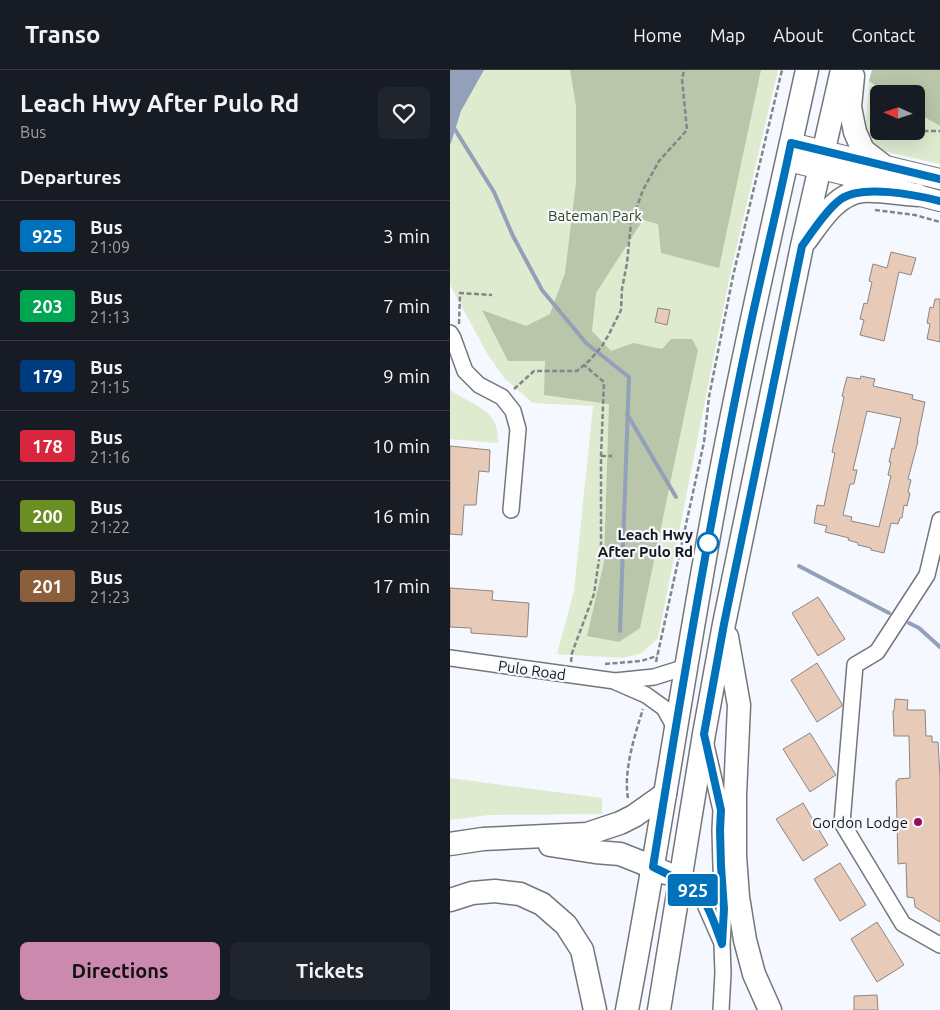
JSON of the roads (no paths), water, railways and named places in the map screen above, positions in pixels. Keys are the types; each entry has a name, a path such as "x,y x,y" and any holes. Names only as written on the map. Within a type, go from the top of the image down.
{"highway":[{"path":"627,1010 714,506 746,345 807,70"},
{"path":"660,1010 704,734 724,624 802,246 842,70"},
{"path":"854,70 850,107 855,132 863,150 881,164"},
{"path":"802,246 825,216 840,199 847,195 862,191 917,195"},
{"path":"724,624 739,705 735,795 735,856 738,897 744,940 754,974 770,1010"},
{"path":"450,844 461,841 502,838 588,834 634,816 665,794"},
{"path":"502,838 620,854 653,867 680,881"},
{"path":"450,900 472,893 496,891 520,894 542,904 566,924 582,950 595,1010"}],"main road":[{"path":"790,152 821,159 881,164 940,178"},
{"path":"821,159 887,185 940,201"}],"street":[{"path":"454,335 465,371 478,385 502,397 513,411 518,429 511,510"},
{"path":"940,520 934,577 876,652 855,665 842,823 903,924 940,945"},
{"name":"Pulo Road","path":"450,658 614,681 654,677 686,667"},
{"name":"Pulo Road","path":"614,681 647,696 664,708 675,728"},
{"path":"704,734 721,810 724,973 720,1010"},
{"path":"680,881 703,900 722,944"}],"water":[{"path":"450,70 484,70 461,111 450,144"}],"waterway":[{"path":"454,128 494,192 513,236 542,290 586,343 629,377 620,631"},
{"path":"627,414 676,497"},
{"path":"799,566 889,613"},
{"path":"909,623 919,628 940,647"}],"place":[{"name":"Leach Hwy After Pulo Rd","path":"708,543"},
{"name":"Gordon Lodge","path":"918,822"}],"park label":[{"name":"Bateman Park","path":"595,215"}]}
